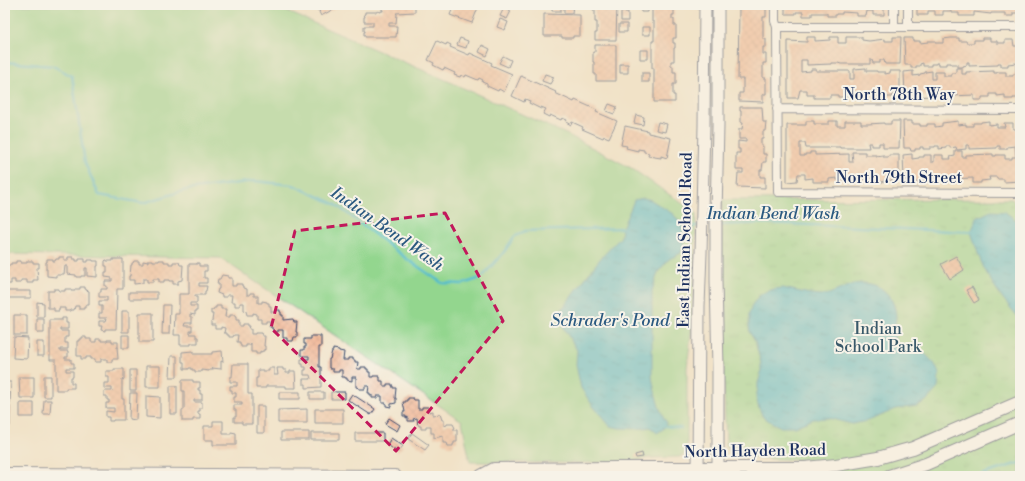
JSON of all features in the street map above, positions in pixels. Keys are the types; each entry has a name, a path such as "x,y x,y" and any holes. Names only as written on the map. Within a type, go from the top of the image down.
{"main road":[{"name":"East Indian School Road","path":"698,472 699,306 704,126 704,5"},
{"name":"East Indian School Road","path":"718,5 716,214 718,472"},
{"name":"North Hayden Road","path":"482,476 494,469 617,468 718,472 836,466 878,458 913,448 1020,402"},
{"path":"889,476 926,464 1020,423"},
{"path":"590,476 617,468"},
{"path":"5,474 396,476"}],"street":[{"path":"775,5 775,21 777,27 777,109"},
{"path":"894,5 894,27"},
{"path":"908,5 908,27"},
{"path":"777,27 1020,27"},
{"name":"North 78th Way","path":"777,109 1020,110"},
{"name":"North 79th Street","path":"777,109 778,192 1020,193"}],"highlighted area":[{"path":"445,213 503,321 396,451 271,328 295,231"}],"green space":[{"path":"5,5 272,5 568,135 631,168 696,213 692,326 687,368 687,443 685,454 679,457 647,458 630,462 470,462 462,421 220,258 5,254"},
{"name":"Indian School Park","path":"1012,199 1020,209 1020,476 809,476 809,460 769,459 731,453 726,445 725,422 722,311 722,200"}],"water":[{"name":"Schrader's Pond","path":"644,198 651,200 673,214 682,225 684,244 681,253 669,259 658,272 652,291 652,377 659,407 667,423 663,429 657,433 650,427 638,429 610,426 593,406 581,388 576,365 577,350 561,324 562,309 600,259 621,237 622,228 634,200"},
{"path":"991,211 1005,212 1020,223 1020,319 992,283 980,259 971,232 977,218"},
{"path":"861,283 881,288 891,298 896,312 894,335 896,345 903,349 919,350 934,363 939,373 938,388 926,401 917,406 896,409 868,421 852,424 828,418 813,419 794,427 781,427 763,417 756,397 761,374 761,363 755,341 750,333 749,326 749,314 752,305 759,296 774,289 783,288 822,295"}],"building":[{"path":"318,5 341,5 321,16 320,11 318,11 316,7"},
{"path":"382,5 415,5 415,12 396,13 396,23 389,23 389,26 397,26 396,37 365,37 364,26 373,26 373,22 364,22 365,12 381,12 383,11"},
{"path":"454,5 479,5 472,23 450,15"},
{"path":"552,5 561,5 561,11 552,11"},
{"path":"564,5 573,5 572,13 564,13"},
{"path":"593,5 617,5 616,40 595,40 595,33 597,33 597,22 595,22 595,10 593,10"},
{"path":"640,5 648,5 648,12 641,12"},
{"path":"652,5 674,5 674,15 672,15 672,19 674,19 674,25 676,25 676,38 673,38 675,48 674,61 671,61 671,66 673,66 673,72 676,72 676,84 673,84 673,95 675,95 675,102 654,102 652,41 654,41 654,22 652,22"},
{"path":"737,5 760,5 760,7 766,7 766,17 763,17 763,39 766,39 766,47 763,47 763,54 766,54 766,63 763,63 763,78 766,78 766,94 763,94 763,102 739,101 739,93 743,93 743,79 738,79 739,7 737,7"},
{"path":"785,5 884,5 884,15 873,15 873,11 867,11 866,16 857,16 857,13 842,12 842,14 836,14 836,16 827,16 827,13 812,13 812,16 803,16 803,12 796,12 796,14 785,14"},
{"path":"917,5 1020,5 1020,13 1013,13 1013,16 1005,16 1005,13 991,14 974,12 974,16 959,16 959,13 951,13 951,11 943,11 943,15 935,15 935,11 928,11 928,15 917,15"},
{"path":"504,8 511,11 507,19 500,16"},
{"path":"621,12 628,12 628,21 621,21"},
{"path":"544,14 580,15 580,36 573,36 573,38 562,38 562,36 544,36"},
{"path":"500,19 508,22 505,30 497,27"},
{"path":"619,24 627,24 627,32 619,32"},
{"path":"642,27 650,27 650,35 642,35"},
{"path":"807,37 815,37 815,41 830,40 830,37 838,37 838,43 846,43 846,37 862,37 862,40 869,41 885,39 885,41 893,41 893,37 901,37 900,64 885,64 884,60 880,60 880,63 873,63 872,60 870,60 870,64 831,63 807,65 807,60 801,60 801,72 811,71 811,69 816,69 816,71 850,71 850,79 854,79 854,69 866,68 866,71 885,72 885,74 890,73 890,71 900,71 900,94 893,94 893,97 884,98 877,98 877,95 862,95 862,98 853,98 853,94 846,94 846,97 830,95 830,98 814,98 814,95 807,95 807,90 800,90 798,98 788,98 788,41 807,42"},
{"path":"460,38 468,41 466,48 457,45"},
{"path":"904,38 913,38 913,41 920,41 920,43 936,41 936,43 943,43 943,39 951,38 959,38 959,41 966,41 967,43 974,43 974,40 982,40 982,38 990,38 990,41 997,41 997,43 1005,43 1005,40 1013,40 1014,46 1020,46 1020,98 1005,99 1005,95 997,96 997,94 990,94 990,97 982,97 982,100 974,100 974,95 951,96 951,99 943,99 942,96 936,96 935,94 928,94 928,96 920,97 920,99 911,99 911,96 905,96 904,72 913,71 913,76 932,71 932,79 935,79 935,72 944,72 944,76 951,76 951,73 956,73 956,68 962,68 962,74 966,74 966,72 994,71 994,73 1006,72 1006,76 1013,76 1013,74 1016,74 1016,63 1008,64 1008,66 1001,66 1001,63 998,63 998,65 969,66 969,62 967,62 967,65 963,67 957,67 957,64 951,63 939,65 939,63 936,63 931,64 931,66 923,66 923,63 920,64 920,66 916,66 916,68 911,68 911,65 905,65"},
{"path":"437,41 446,45 447,43 451,45 450,47 469,55 470,53 492,63 491,65 512,74 504,92 487,86 487,84 482,82 483,80 479,78 478,80 466,75 465,77 461,75 460,77 444,68 443,70 433,65 434,63 428,60"},
{"path":"482,45 490,49 487,56 479,52"},
{"path":"595,45 616,45 616,81 596,81 593,62"},
{"path":"640,50 648,50 648,59 640,59"},
{"path":"503,56 511,60 508,67 499,63"},
{"path":"620,64 628,64 628,73 620,73"},
{"path":"642,73 649,73 649,82 642,82"},
{"path":"545,74 554,77 550,84 542,81"},
{"path":"521,76 574,102 575,100 597,110 596,112 617,121 609,138 604,136 603,138 582,129 583,127 572,122 571,125 566,122 567,120 562,118 561,120 550,115 549,117 543,114 546,109 541,107 541,109 529,103 530,101 525,99 524,102 512,96"},
{"path":"609,104 617,107 614,114 606,111"},
{"path":"740,107 762,107 763,122 766,122 765,131 763,131 763,138 761,138 761,146 763,146 763,154 766,154 766,162 763,162 762,170 760,170 760,177 765,177 765,188 737,187 738,173 743,173 743,170 736,170 736,153 740,153 740,149 738,149 738,141 746,142 746,139 739,139 739,129 742,129 743,123 741,123"},
{"path":"636,115 644,117 643,125 634,123"},
{"path":"806,121 814,121 814,124 829,124 829,121 837,121 837,126 845,126 845,121 861,121 861,124 891,124 891,121 900,121 899,148 883,148 883,143 879,143 879,146 871,146 871,143 868,143 869,148 806,148 805,143 800,143 800,156 810,154 810,152 815,152 815,155 849,154 849,162 853,162 852,152 865,152 865,155 883,155 883,157 889,157 889,155 899,155 899,177 892,177 892,181 883,182 875,182 875,179 861,179 861,182 852,182 852,177 845,177 845,180 837,180 837,178 829,179 829,182 813,182 813,178 805,179 805,174 798,174 797,181 787,182 787,125 806,125"},
{"path":"903,121 912,121 912,124 920,124 920,126 935,124 935,127 942,126 942,123 958,121 958,125 966,124 966,126 973,126 973,123 989,121 989,125 997,124 997,127 1005,127 1004,123 1013,123 1013,129 1020,129 1020,181 1004,182 1004,179 997,179 997,177 989,177 990,180 981,181 981,183 973,183 973,178 950,179 950,182 942,182 942,179 935,179 935,177 927,177 927,179 920,180 920,182 911,182 911,179 904,179 903,155 912,154 912,159 924,157 924,155 931,155 931,162 934,162 934,155 943,155 943,159 951,159 950,157 955,156 955,151 962,151 962,157 966,157 966,155 993,154 993,156 1005,155 1005,159 1012,159 1012,157 1016,157 1015,146 1007,147 1007,149 1000,149 1000,146 997,146 997,148 969,149 969,145 966,145 966,149 957,150 956,147 950,148 950,146 946,146 946,148 939,149 939,146 935,146 930,147 930,149 923,149 923,147 920,147 920,149 911,151 910,148 904,148"},
{"path":"658,122 667,124 665,132 656,130"},
{"path":"625,126 671,138 667,158 661,156 661,158 648,156 649,153 644,152 644,150 638,149 638,151 621,145"},
{"path":"956,256 964,270 950,279 941,264"},
{"path":"59,257 64,257 64,260 68,260 68,257 73,257 76,261 79,261 79,259 85,259 85,262 88,262 88,260 98,261 97,277 87,276 87,268 85,268 85,276 76,277 76,275 67,274 67,266 65,266 64,274 56,275 56,277 47,276 47,259 53,259 53,261 55,261 56,259 59,259"},
{"path":"113,259 123,259 123,289 117,289 116,329 105,329 105,331 101,330 102,326 99,326 99,321 106,321 107,318 99,318 99,313 102,313 102,306 99,306 99,301 107,301 107,297 99,297 99,292 101,292 101,289 107,289 107,286 105,286 105,281 112,281 112,278 105,277 107,266 105,266 105,261 113,261"},
{"path":"148,260 164,260 164,262 169,262 169,264 179,262 180,265 183,265 182,280 178,281 178,284 173,284 173,281 169,280 159,282 159,279 153,279 153,282 147,282 147,279 143,279 143,283 134,284 134,280 129,280 132,263 134,261 139,261 139,264 143,264 143,261 148,262"},
{"path":"16,261 21,261 21,263 33,261 33,263 39,263 39,268 37,268 38,280 33,280 33,283 27,283 27,280 21,280 21,283 15,283 15,280 11,280 11,284 5,285 5,263 7,263 7,265 11,265 11,263 16,263"},
{"path":"199,263 199,266 207,266 207,271 204,271 204,278 207,278 207,283 199,283 199,286 207,286 206,291 205,295 195,295 195,297 197,297 197,303 190,303 190,306 197,306 197,311 195,311 195,315 190,314 190,317 192,317 192,323 185,323 184,326 192,326 192,331 190,331 190,334 196,334 196,337 198,337 198,343 191,343 191,345 180,345 180,335 174,335 175,314 179,314 179,294 189,294 189,264"},
{"path":"222,275 232,278 232,286 242,284 243,288 247,289 247,295 254,293 254,296 258,296 258,303 262,303 262,301 269,303 269,306 271,306 271,312 280,310 281,315 283,315 283,320 293,319 294,322 297,322 297,337 294,337 293,341 287,341 287,338 283,338 283,330 273,332 272,327 269,327 270,321 261,323 261,319 257,319 257,314 253,313 253,315 247,315 246,311 244,310 244,303 240,303 240,306 235,306 235,302 231,302 232,295 222,297 222,295 217,293 219,289 219,284 217,284 218,279 220,279"},
{"path":"80,287 85,287 86,290 89,291 89,305 86,305 84,309 79,309 79,306 75,306 74,310 70,311 65,311 65,308 59,308 59,311 54,311 54,308 48,308 48,291 59,289 59,291 65,291 65,289 71,289 71,291 75,291 75,289 80,289"},
{"path":"972,287 979,300 974,303 966,290"},
{"path":"5,291 31,291 31,298 5,298"},
{"path":"129,292 157,292 157,299 129,299"},
{"path":"37,302 44,303 44,317 37,317"},
{"path":"163,305 170,305 169,334 162,334"},
{"path":"216,306 221,306 221,309 226,309 225,317 235,315 236,320 239,320 239,326 248,324 248,326 250,326 249,329 251,329 251,334 261,333 262,336 265,336 265,350 264,349 262,352 260,351 260,354 251,352 251,343 250,345 246,345 246,347 241,347 240,342 237,342 238,335 229,337 227,333 224,333 225,328 221,327 221,329 215,329 215,325 211,325 213,314 211,314 211,310 216,308"},
{"path":"122,311 129,311 129,332 122,332"},
{"path":"139,313 153,313 153,342 139,342"},
{"path":"14,315 27,315 27,335 14,335"},
{"path":"62,318 66,318 66,323 68,323 68,329 60,329 60,331 68,331 68,337 65,337 65,343 68,343 68,349 60,349 60,351 68,351 68,357 65,357 65,359 71,359 71,363 74,363 74,368 66,368 66,371 73,371 71,383 74,383 74,388 56,390 56,360 50,360 50,320 62,320"},
{"path":"37,319 44,319 44,333 37,333"},
{"path":"122,335 129,335 129,348 122,348"},
{"path":"311,336 321,336 321,347 319,347 319,367 321,367 321,387 306,388 306,384 303,384 303,379 311,379 310,375 304,375 304,370 306,370 306,367 303,367 303,364 301,364 301,359 309,359 309,356 301,356 301,350 304,350 304,347 306,347 306,344 304,344 304,339 311,339"},
{"path":"14,337 28,338 27,359 13,358"},
{"path":"82,337 91,339 91,342 96,342 96,339 101,339 101,341 112,340 112,342 118,342 118,359 112,359 112,362 107,362 107,359 101,359 101,362 95,362 95,359 91,359 91,357 81,359 81,356 77,356 77,341 82,339"},
{"path":"37,342 44,342 44,356 37,356"},
{"path":"333,349 344,352 343,360 353,358 355,362 358,362 357,369 366,367 368,372 370,372 370,377 379,376 380,381 383,381 383,386 392,384 393,388 396,388 396,403 391,404 391,407 386,406 386,403 382,403 382,396 372,398 372,395 368,393 369,386 365,386 365,389 359,389 356,387 356,377 352,377 352,381 347,380 347,378 342,377 342,370 339,370 339,372 333,372 333,369 329,368 329,359"},
{"path":"193,351 193,354 212,354 212,352 222,351 223,362 221,361 221,369 212,368 213,370 201,370 201,372 195,372 192,368 184,369 182,352"},
{"path":"171,356 177,356 177,377 170,377"},
{"path":"233,364 248,364 248,394 252,394 252,424 234,422 236,410 234,410 234,405 242,405 242,402 234,402 236,393 232,393 232,390 230,390 230,386 237,386 237,382 230,382"},
{"path":"146,366 160,366 160,387 146,387"},
{"path":"269,368 274,368 274,375 278,375 277,368 283,368 283,370 286,370 286,373 295,371 296,388 286,388 286,386 266,386 266,388 256,388 258,370 263,370 263,372 266,372 265,371 269,371"},
{"path":"114,369 124,369 124,380 122,379 122,399 124,399 124,420 109,421 109,417 106,417 106,411 114,412 114,408 106,408 106,403 109,403 109,400 107,400 107,396 104,396 104,391 112,391 112,388 104,388 104,383 109,383 109,377 106,377 106,371 114,371"},
{"path":"130,370 136,370 136,391 130,391"},
{"path":"44,376 51,376 51,397 44,397"},
{"path":"19,377 34,377 34,398 20,398"},
{"path":"182,380 193,380 193,382 200,382 200,388 198,388 198,390 200,390 200,394 202,394 202,400 194,400 194,402 202,402 202,408 198,411 198,414 200,414 200,419 193,419 193,421 182,421 182,410 184,410 184,391 182,391"},
{"path":"5,382 11,382 10,403 5,402"},
{"path":"170,386 177,386 177,414 170,414"},
{"path":"279,392 300,392 300,399 279,399"},
{"path":"310,392 324,392 324,399 310,399"},
{"path":"331,392 345,392 345,399 331,399"},
{"path":"130,393 137,393 136,420 129,419"},
{"path":"352,394 375,409 371,415 348,400"},
{"path":"146,396 160,397 160,418 146,417"},
{"path":"408,398 418,400 418,409 428,407 429,412 433,411 433,415 440,414 442,420 444,420 444,426 447,424 453,424 455,428 454,430 457,430 457,442 454,442 453,446 448,446 447,443 443,443 443,436 434,438 434,433 431,433 431,426 426,426 426,429 421,429 421,426 418,425 417,418 413,419 414,421 408,421 408,417 406,418 406,416 403,416 403,412 405,412 403,402 406,402"},
{"path":"44,400 51,400 50,414 43,414"},
{"path":"20,403 34,403 34,417 20,417"},
{"path":"5,406 10,406 10,426 5,426"},
{"path":"257,406 264,406 264,433 257,433"},
{"path":"307,409 307,423 278,423 278,410"},
{"path":"315,409 343,409 343,423 315,423"},
{"path":"389,418 400,425 397,431 385,424"},
{"path":"213,421 223,421 223,434 231,434 231,432 236,433 236,445 213,445 213,440 204,440 204,426 213,426"},
{"path":"281,432 309,432 309,440 281,440"},
{"path":"311,433 339,433 339,440 311,440"},
{"path":"355,433 383,433 383,441 355,441"},
{"path":"412,433 429,445 425,450 408,439"},
{"path":"391,438 403,446 398,452 387,445"},
{"path":"642,453 643,457 636,458 635,455"}],"waterway":[{"name":"Indian Bend Wash","path":"5,62 53,66 72,76 85,163 99,195 143,203 186,190 254,181 293,185 335,204 407,259 442,283 463,284 481,278 504,252 514,237 525,231 624,228"},
{"name":"Indian Bend Wash","path":"718,225 765,223 973,232"},
{"name":"Indian Bend Wash","path":"681,234 683,235 694,226 699,226"},
{"path":"665,426 681,428"},
{"path":"978,476 1019,463"}]}
